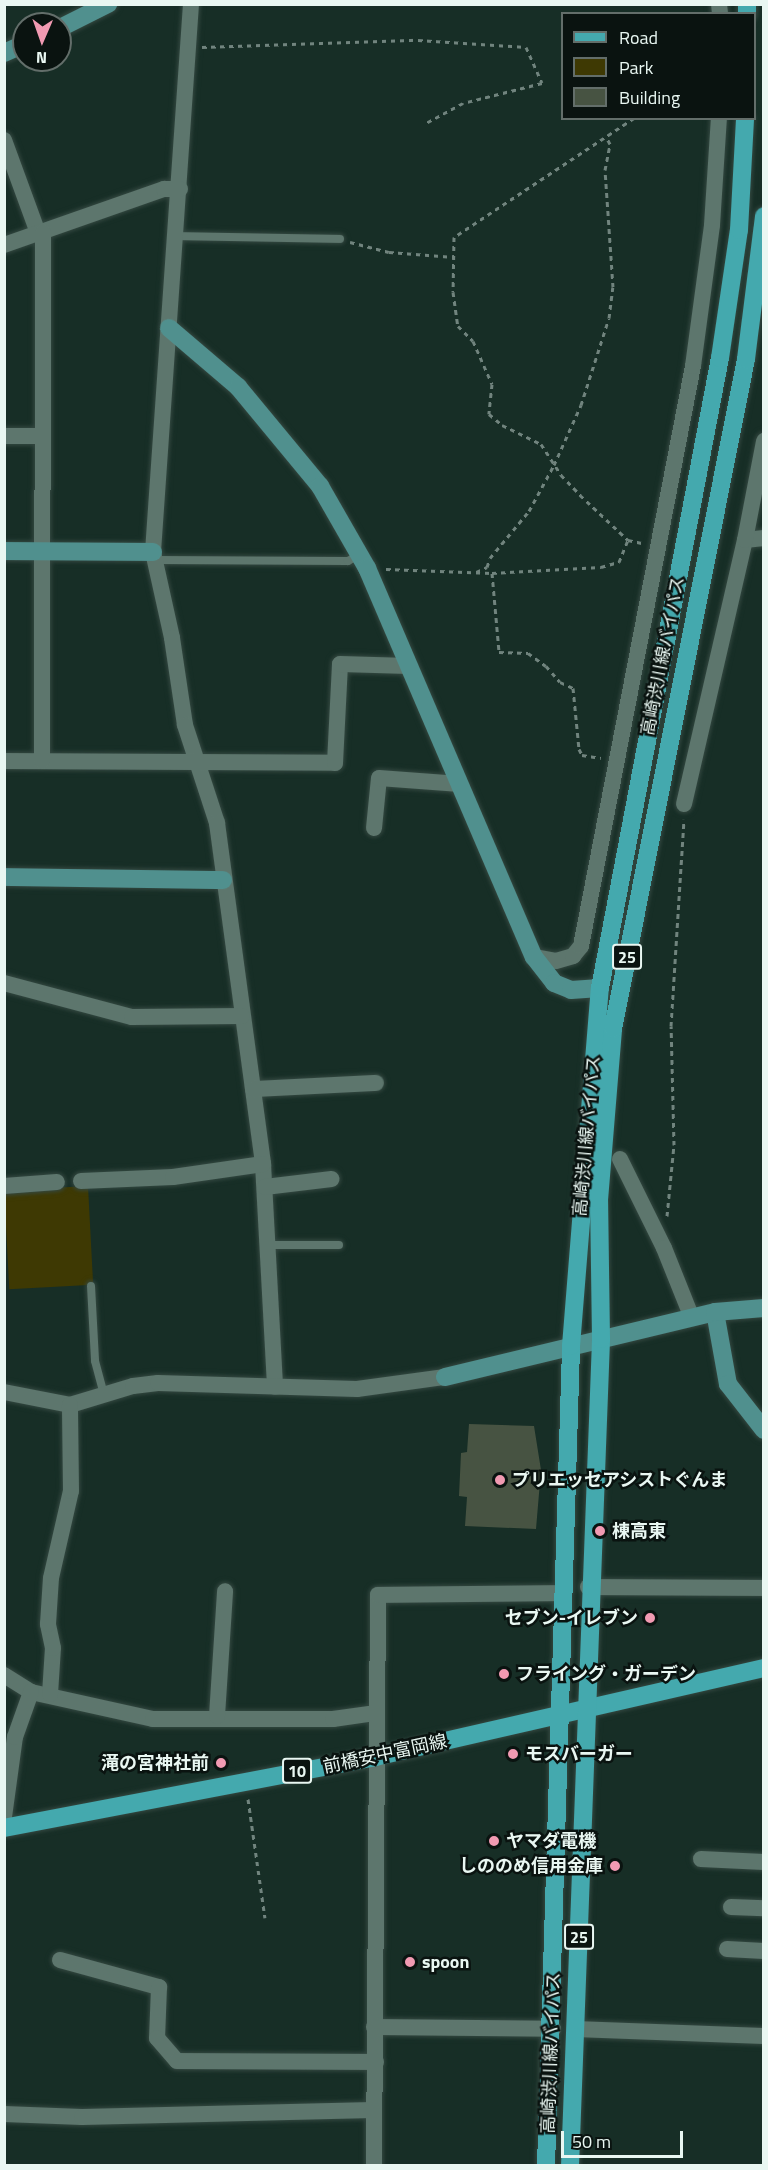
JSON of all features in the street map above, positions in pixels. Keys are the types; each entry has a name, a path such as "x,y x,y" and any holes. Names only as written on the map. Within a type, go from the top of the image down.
{"main road":[{"name":"高崎渋川線バイパス","path":"546,2166 553,2029 571,1346 600,988 720,358 739,230 745,120"},
{"name":"高崎渋川線バイパス","path":"570,2166 589,1709 588,1587 601,1339 599,1200 613,1029 746,360 764,216"},
{"name":"前橋安中富岡線","path":"4,1828 375,1757 764,1668"}],"street":[{"path":"72,22 108,4"},
{"path":"190,4 180,189 154,556 172,638 185,725 217,823 263,1164 275,1387"},
{"path":"534,957 556,961 573,956 581,946 659,548 702,307 718,120"},
{"path":"4,140 41,233 42,761"},
{"path":"4,245 164,189 180,189"},
{"path":"169,328 238,387 320,486 363,561 534,957 554,983 571,990 600,988"},
{"path":"4,436 43,436"},
{"path":"684,804 745,540 764,441"},
{"path":"745,540 764,538"},
{"path":"4,551 154,556"},
{"path":"4,761 334,763 340,664 409,666"},
{"path":"374,828 379,778 460,783"},
{"path":"4,878 223,880"},
{"path":"4,983 132,1017 242,1016"},
{"path":"253,1089 376,1083"},
{"path":"620,1159 664,1248 692,1318"},
{"path":"81,1181 174,1177 263,1164"},
{"path":"265,1187 332,1179"},
{"path":"4,1186 57,1182"},
{"path":"4,1392 70,1405 104,1394 158,1383 357,1389 445,1377 716,1312 764,1308"},
{"path":"716,1312 728,1384 764,1430"},
{"path":"50,1694 53,1648 48,1624 51,1578 71,1491 70,1405"},
{"path":"588,1587 764,1588"},
{"path":"217,1716 225,1591"},
{"path":"374,2166 375,1713 378,1595 563,1593"},
{"path":"4,1675 31,1692 50,1694 62,1701 153,1719 217,1716 333,1719 375,1713"},
{"path":"4,1817 15,1737 31,1692"},
{"path":"701,1859 764,1862"},
{"path":"731,1907 764,1908"},
{"path":"727,1949 764,1951"},
{"path":"60,1960 159,1987 157,2038 177,2061 376,2062"},
{"path":"374,2027 553,2029"},
{"path":"575,2029 764,2036"},
{"path":"4,2114 82,2117 373,2110"}],"lane":[{"path":"176,236 340,239"},
{"path":"154,556 363,561"},
{"path":"268,1245 339,1245"},
{"path":"91,1286 95,1361 104,1394"}],"path":[{"path":"189,48 418,40 526,47 542,83 463,103 426,123"},
{"path":"631,120 454,237 453,292 458,326 473,341 492,384 489,414 502,425 541,444 554,465 628,540 659,548"},
{"path":"476,572 488,567 490,558 529,511 554,465 581,405 612,302 605,170 610,144 607,138"},
{"path":"340,239 389,252 454,257"},
{"path":"363,561 492,573 601,567 619,562 628,540"},
{"path":"492,573 499,652 528,653 546,666 560,682 573,688 582,755 618,760"},
{"path":"664,1248 674,1145 671,1026 684,804"},
{"path":"245,1781 266,1918"}],"green space":[{"path":"88,1186 93,1285 9,1289 4,1190"}],"building":[{"name":"プリエッセアシストぐんま","path":"469,1424 534,1426 541,1470 536,1529 465,1526 467,1497 459,1496 461,1453 467,1452"}],"place":[{"name":"プリエッセアシストぐんま","path":"500,1480"},
{"name":"棟高東","path":"600,1531"},
{"name":"セブン-イレブン","path":"650,1618"},
{"name":"フライング・ガーデン","path":"504,1674"},
{"name":"モスバーガー","path":"513,1754"},
{"name":"滝の宮神社前","path":"221,1763"},
{"name":"ヤマダ電機","path":"494,1841"},
{"name":"しののめ信用金庫","path":"615,1866"},
{"name":"spoon","path":"410,1962"}]}
